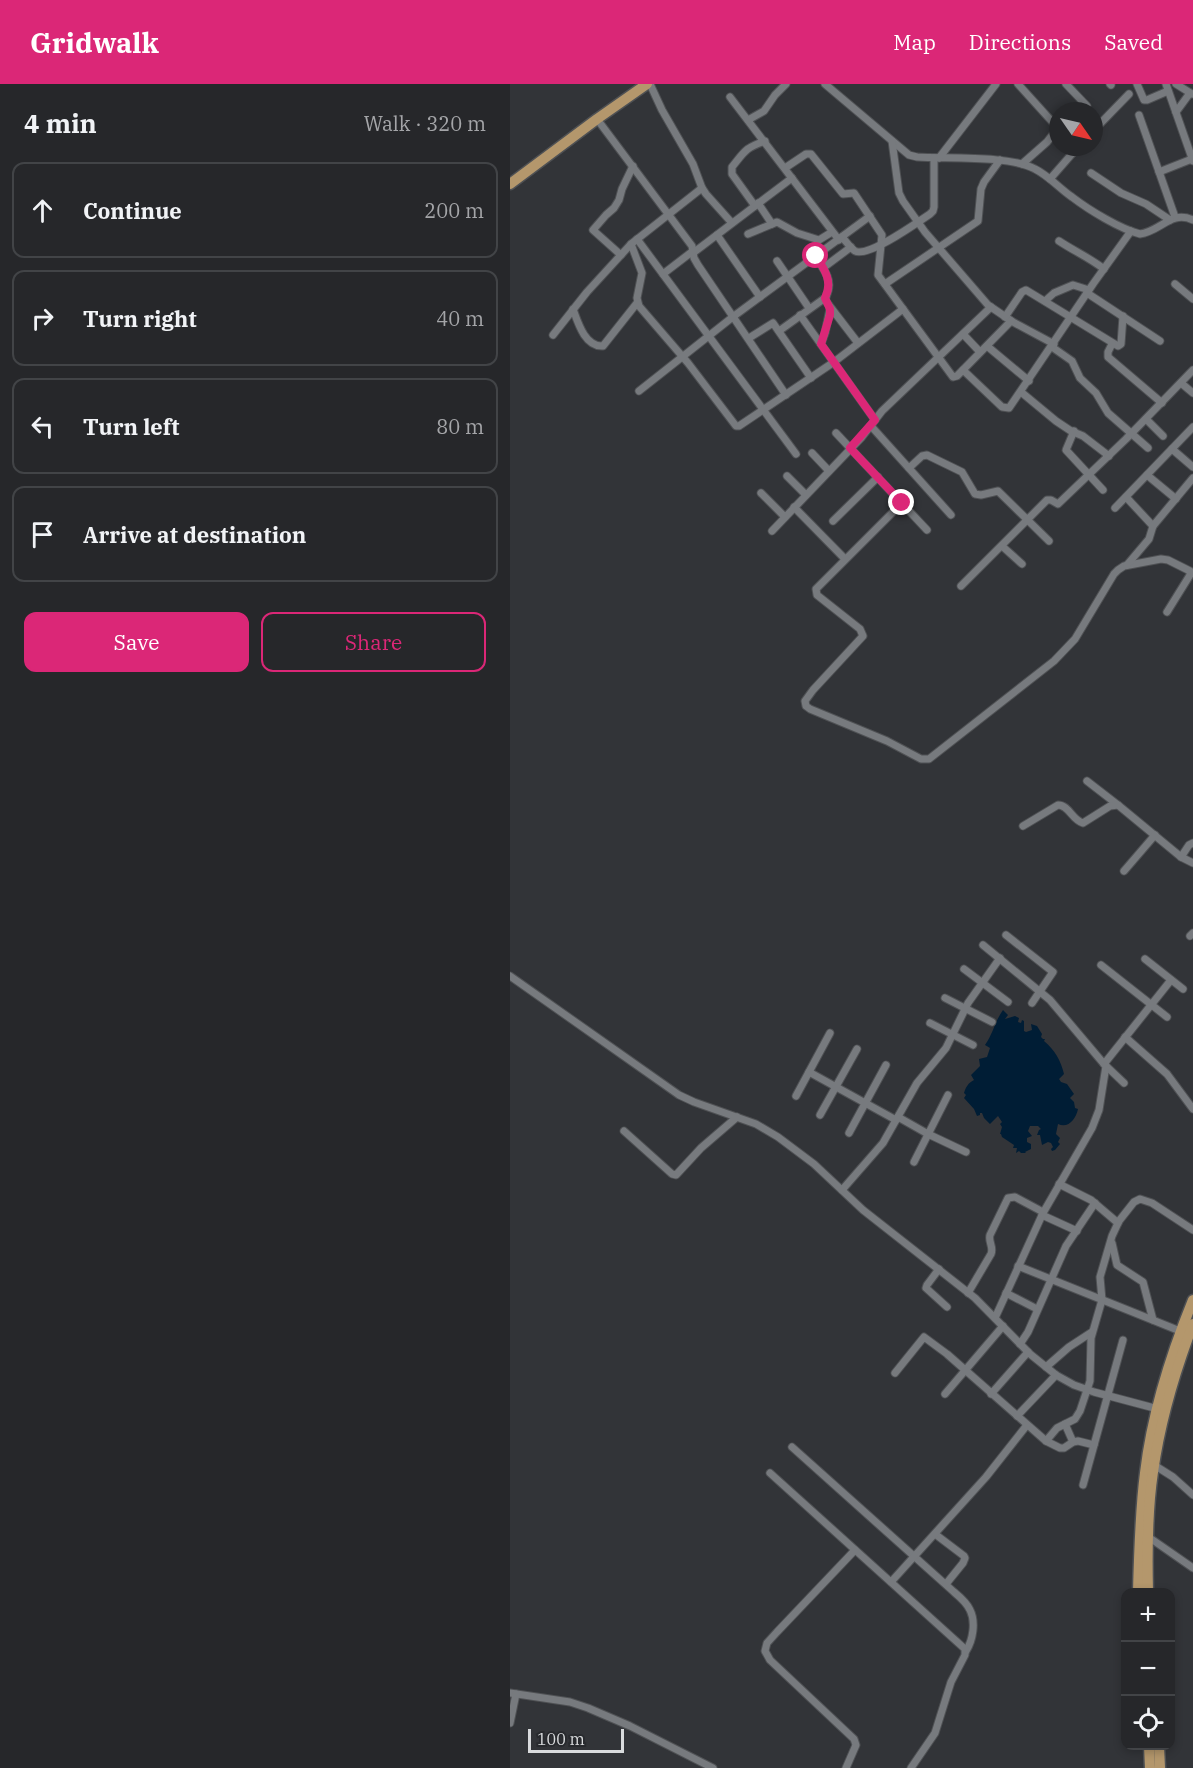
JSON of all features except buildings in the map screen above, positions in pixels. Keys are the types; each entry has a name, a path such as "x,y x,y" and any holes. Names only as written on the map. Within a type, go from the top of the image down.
{"main road":[{"path":"510,179 543,150 639,84"},
{"path":"510,184 597,119 649,84"},
{"path":"1138,1588 1139,1542 1145,1472 1180,1331 1193,1300"},
{"path":"1148,1588 1147,1536 1161,1410 1193,1324"},
{"path":"1150,1768 1154,1750"},
{"path":"1154,1750 1160,1768"}],"street":[{"path":"649,84 693,164 702,188 732,223"},
{"path":"748,120 764,111 775,94 786,84"},
{"path":"825,84 909,155 917,158 1000,160 1022,164 1036,169 1096,213 1140,234 1148,233 1172,219 1184,216 1193,220"},
{"path":"730,97 832,231 859,252 881,246 933,212 936,158 996,84"},
{"path":"1018,84 1057,129 1022,164"},
{"path":"1067,84 1083,102"},
{"path":"1137,84 1144,100 1167,87 1192,160 1159,172"},
{"path":"1176,84 1191,94 1176,112"},
{"path":"1103,120 1129,93"},
{"path":"1139,115 1159,172 1172,219"},
{"path":"597,119 692,246 698,265 786,394"},
{"path":"765,141 751,145 732,167 732,174 772,224"},
{"path":"892,141 903,201 938,247 991,307 1053,346 1072,361 1080,378 1096,393 1108,412 1148,448"},
{"path":"785,168 806,154 811,154 843,194 854,193 882,235 877,272 953,377 957,376 987,346 1008,319 1023,290 1118,346 1121,344 1123,316"},
{"path":"1050,179 1070,156"},
{"path":"885,284 978,221 981,189 1000,160"},
{"path":"621,255 593,230 619,200 633,166"},
{"path":"1091,173 1172,219"},
{"path":"663,274 792,178"},
{"path":"552,335 634,241 702,188"},
{"path":"639,391 682,355 870,216"},
{"path":"748,234 777,222 812,239 819,240 832,231"},
{"path":"963,370 1006,408 1011,406 1131,231"},
{"path":"717,235 760,297"},
{"path":"634,241 663,274 796,454"},
{"path":"573,309 582,332 593,344 603,346 637,303 642,273 634,241"},
{"path":"1059,241 1104,269"},
{"path":"823,268 851,247"},
{"path":"779,331 825,298 829,289 827,275 816,256"},
{"path":"777,261 810,308"},
{"path":"1175,284 1193,299"},
{"path":"1045,301 1054,293 1073,285 1088,291 1160,341"},
{"path":"825,298 830,309 858,344"},
{"path":"637,303 682,355 736,426 834,362 903,309"},
{"path":"772,531 882,411 991,307"},
{"path":"821,344 830,309"},
{"path":"800,315 834,362 873,423 951,515"},
{"path":"749,338 771,323 774,324 811,378"},
{"path":"963,334 981,352"},
{"path":"1113,344 1108,357 1162,403"},
{"path":"987,346 1029,381"},
{"path":"961,586 1049,499 1058,504 1132,434 1193,370"},
{"path":"1181,383 1193,393"},
{"path":"1021,392 1056,421 1081,434 1109,456"},
{"path":"1146,419 1162,436"},
{"path":"1115,508 1193,428"},
{"path":"1074,432 1066,450 1103,490"},
{"path":"836,433 927,530"},
{"path":"1172,449 1193,467"},
{"path":"812,453 829,471"},
{"path":"909,468 922,456 927,455 962,472 975,494 998,491 1049,541"},
{"path":"1147,475 1176,498"},
{"path":"787,476 806,495"},
{"path":"832,521 878,477"},
{"path":"1127,565 1149,540 1153,526 1193,478"},
{"path":"761,493 785,517"},
{"path":"1126,497 1153,526"},
{"path":"902,503 820,584 815,592 861,629 863,636 805,701 806,706 925,760 1060,656 1075,639 1114,574 1124,566 1161,559 1190,571 1190,575 1167,612"},
{"path":"794,507 845,559"},
{"path":"1002,546 1022,564"},
{"path":"1088,781 1180,857 1193,863"},
{"path":"1023,826 1058,804 1064,806 1076,820 1083,823 1110,806 1118,805"},
{"path":"1124,871 1155,835"},
{"path":"1180,857 1193,843"},
{"path":"1006,936 1053,972 1032,1003"},
{"path":"983,945 1040,991 1105,1065 1124,1083"},
{"path":"842,1190 883,1143 916,1083 944,1052 965,1009 1000,958"},
{"path":"1145,959 1184,989"},
{"path":"1101,964 1167,1017"},
{"path":"964,969 1008,1002"},
{"path":"510,976 679,1095 756,1124 778,1137 814,1164 863,1210 969,1293 1028,1352 1056,1375 1088,1390 1161,1410"},
{"path":"995,1318 1043,1213 1095,1120 1100,1103 1105,1065 1172,980"},
{"path":"945,998 992,1022"},
{"path":"930,1023 973,1045"},
{"path":"796,1096 830,1033"},
{"path":"1125,1037 1167,1074 1193,1109"},
{"path":"820,1115 857,1049"},
{"path":"849,1133 886,1065"},
{"path":"809,1072 866,1104 966,1152"},
{"path":"914,1162 948,1095"},
{"path":"624,1131 672,1174 676,1175 701,1148 737,1117"},
{"path":"1059,1184 1095,1203 1118,1223"},
{"path":"969,1293 992,1254 993,1249 989,1238 1008,1198 1015,1197 1077,1231"},
{"path":"1046,1441 1054,1430 1078,1416 1088,1390 1091,1374 1092,1332 1102,1300 1100,1277 1118,1223 1134,1202 1140,1199 1152,1203 1193,1230"},
{"path":"1020,1344 1028,1332 1066,1246 1095,1203"},
{"path":"1111,1240 1117,1265 1143,1282 1153,1320"},
{"path":"1018,1266 1180,1331"},
{"path":"939,1269 926,1288 947,1307"},
{"path":"1006,1293 1037,1309"},
{"path":"945,1394 1003,1326"},
{"path":"1046,1367 1069,1347 1092,1332"},
{"path":"895,1373 924,1337 947,1354 1046,1441 1064,1448 1078,1441 1094,1446"},
{"path":"1083,1485 1123,1340"},
{"path":"991,1394 1028,1352"},
{"path":"1017,1416 1056,1375"},
{"path":"1065,1424 1073,1442"},
{"path":"891,1582 986,1477 1027,1425"},
{"path":"792,1447 946,1584 971,1611 973,1635 951,1682 935,1733 911,1768"},
{"path":"1154,1465 1173,1477 1193,1495"},
{"path":"770,1473 966,1651"},
{"path":"935,1534 965,1558 946,1584"},
{"path":"1147,1536 1193,1568"},
{"path":"846,1768 856,1746 854,1738 770,1660 765,1651 767,1643 855,1550"},
{"path":"510,1724 513,1694 570,1702 630,1726 713,1768"}],"water":[{"path":"1003,1010 1008,1015 1005,1019 1015,1016 1019,1018 1018,1022 1024,1021 1026,1032 1032,1030 1031,1024 1037,1026 1042,1034 1041,1037 1045,1039 1044,1041 1054,1052 1061,1065 1064,1074 1059,1079 1067,1084 1074,1094 1070,1098 1075,1108 1078,1109 1077,1113 1068,1124 1058,1124 1056,1134 1060,1138 1058,1142 1060,1144 1055,1150 1052,1151 1051,1143 1042,1145 1040,1135 1037,1135 1041,1129 1038,1126 1030,1126 1028,1131 1032,1136 1027,1138 1027,1142 1031,1144 1031,1149 1026,1153 1019,1151 1016,1153 1017,1148 1013,1148 1014,1145 1000,1134 1002,1122 998,1116 990,1124 982,1113 977,1116 964,1098 966,1087 974,1080 971,1075 980,1066 979,1059 987,1057 990,1048 985,1045"}],"route":[{"path":"816,256 827,275 829,289 825,300 830,309 830,315 821,344 875,420 850,448 902,503"}]}
